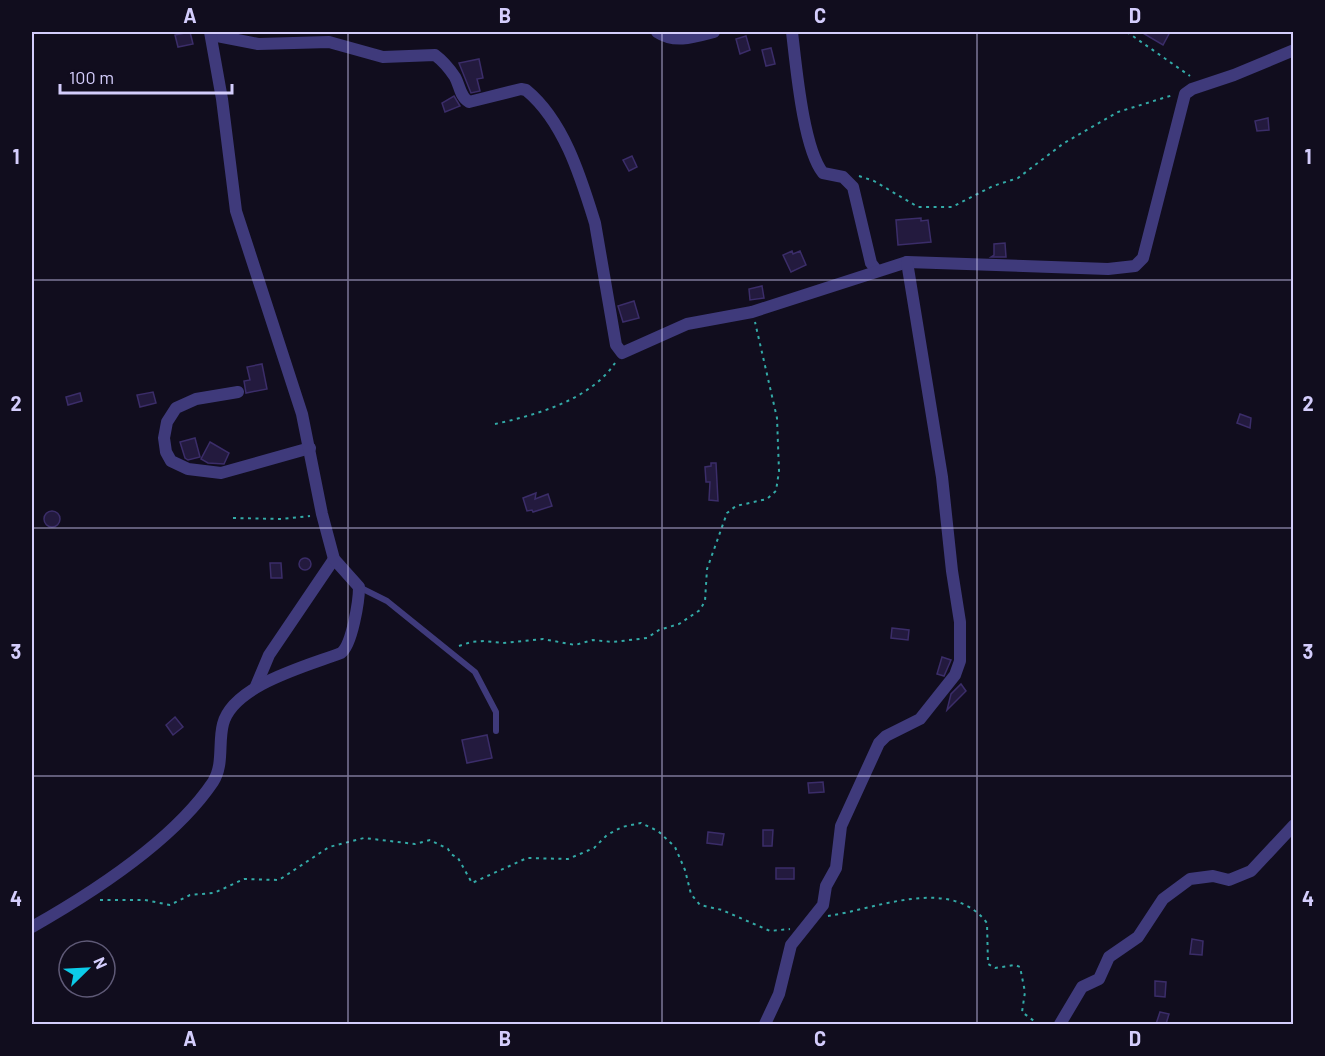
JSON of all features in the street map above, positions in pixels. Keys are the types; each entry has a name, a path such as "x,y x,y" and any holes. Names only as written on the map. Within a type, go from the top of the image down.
{"street":[{"path":"657,32 672,38 690,38 714,32"},
{"path":"792,32 800,99 816,159 823,173 843,177 853,187 871,262 878,271"},
{"path":"32,927 152,848 187,815 215,780 225,716 256,686 344,650 352,630 359,586 334,559 322,514 310,448 288,367 236,211 211,33 258,44 329,42 383,57 435,55 447,65 457,80 463,97 469,102 521,88 526,90 554,120 589,204 616,345 622,353 687,324 752,312 907,262 1108,269 1136,266 1143,258 1185,94 1293,50"},
{"path":"765,1024 779,994 791,945 823,905 826,886 836,868 841,826 879,743 886,736 920,719 955,675 960,661 960,622 942,477 907,262"},
{"path":"237,392 196,399 176,408 167,422 164,438 166,452 171,461 188,469 221,473 310,448"},
{"path":"256,686 269,655 334,559"},
{"path":"1060,1024 1078,992 1100,978 1109,957 1138,937 1163,898 1179,885 1193,878 1213,876 1229,880 1251,871 1293,825"}],"lane":[{"path":"359,586 387,601 418,629 451,651 475,672 485,687 496,712 496,731"}],"path":[{"path":"1127,32 1203,85"},
{"path":"843,177 859,176 874,181 918,207 952,207 993,186 1018,178 1064,143 1118,112 1185,94"},
{"path":"451,651 477,641 503,643 543,639 575,645 593,640 613,642 647,638 659,630 679,624 700,610 705,601 707,569 727,513 736,506 767,499 774,495 777,481 777,418 774,395 752,312"},
{"path":"495,423 542,411 591,387 611,369 622,353"},
{"path":"233,518 281,519 322,514"},
{"path":"80,896 106,901 154,900 170,905 190,895 214,893 244,879 279,880 329,847 364,838 414,844 426,840 436,843 448,849 458,858 472,884 527,858 568,859 594,848 616,830 636,823 658,831 675,847 685,870 690,894 700,905 722,910 770,931 804,927"},
{"path":"814,918 896,901 934,897 971,906 987,923 988,964 995,968 1015,965 1020,967 1025,992 1022,1012 1038,1024"}],"building":[{"path":"190,32 193,44 178,47 175,35"},
{"path":"1141,32 1170,32 1163,45"},
{"path":"746,36 750,50 740,54 736,39"},
{"path":"771,48 775,64 766,66 762,50"},
{"path":"479,59 483,78 477,79 480,91 471,93 459,63"},
{"path":"454,96 460,106 445,112 442,103"},
{"path":"1268,118 1269,130 1257,131 1255,121"},
{"path":"632,156 637,167 629,171 623,160"},
{"path":"921,218 921,221 928,220 931,242 898,245 896,220"},
{"path":"1005,243 1006,257 991,257 994,255 994,244"},
{"path":"792,251 793,254 800,251 806,265 791,272 783,255"},
{"path":"762,286 764,298 750,300 749,289"},
{"path":"634,301 639,318 623,322 618,306"},
{"path":"262,364 267,389 246,393 244,381 250,380 247,367"},
{"path":"153,392 156,403 140,407 137,395"},
{"path":"80,393 82,401 68,405 66,397"},
{"path":"1240,414 1251,418 1250,428 1237,423"},
{"path":"195,438 200,457 188,460 185,458 180,442"},
{"path":"210,442 229,453 224,464 208,463 201,459"},
{"path":"711,463 716,463 718,501 709,500 710,482 706,482 705,467 711,466"},
{"path":"536,493 535,499 548,494 552,506 533,512 532,510 527,511 523,498"},
{"path":"52,511 60,519 52,527 44,519"},
{"path":"307,558 310,559 310,569 303,570 300,569 299,562 300,559"},
{"path":"270,563 281,563 282,578 271,578"},
{"path":"892,628 909,630 908,640 891,638"},
{"path":"942,657 951,660 944,676 937,674"},
{"path":"961,684 966,691 947,710 951,694"},
{"path":"175,717 183,727 173,735 166,725"},
{"path":"487,735 492,758 467,763 462,740"},
{"path":"823,782 824,792 809,793 808,783"},
{"path":"763,830 773,830 772,846 763,846"},
{"path":"708,832 724,834 722,845 707,843"},
{"path":"776,868 794,868 794,879 776,879"},
{"path":"1192,939 1203,941 1202,955 1190,954"},
{"path":"1155,981 1166,982 1165,997 1155,996"},
{"path":"1160,1012 1169,1014 1166,1024 1156,1024"}]}
